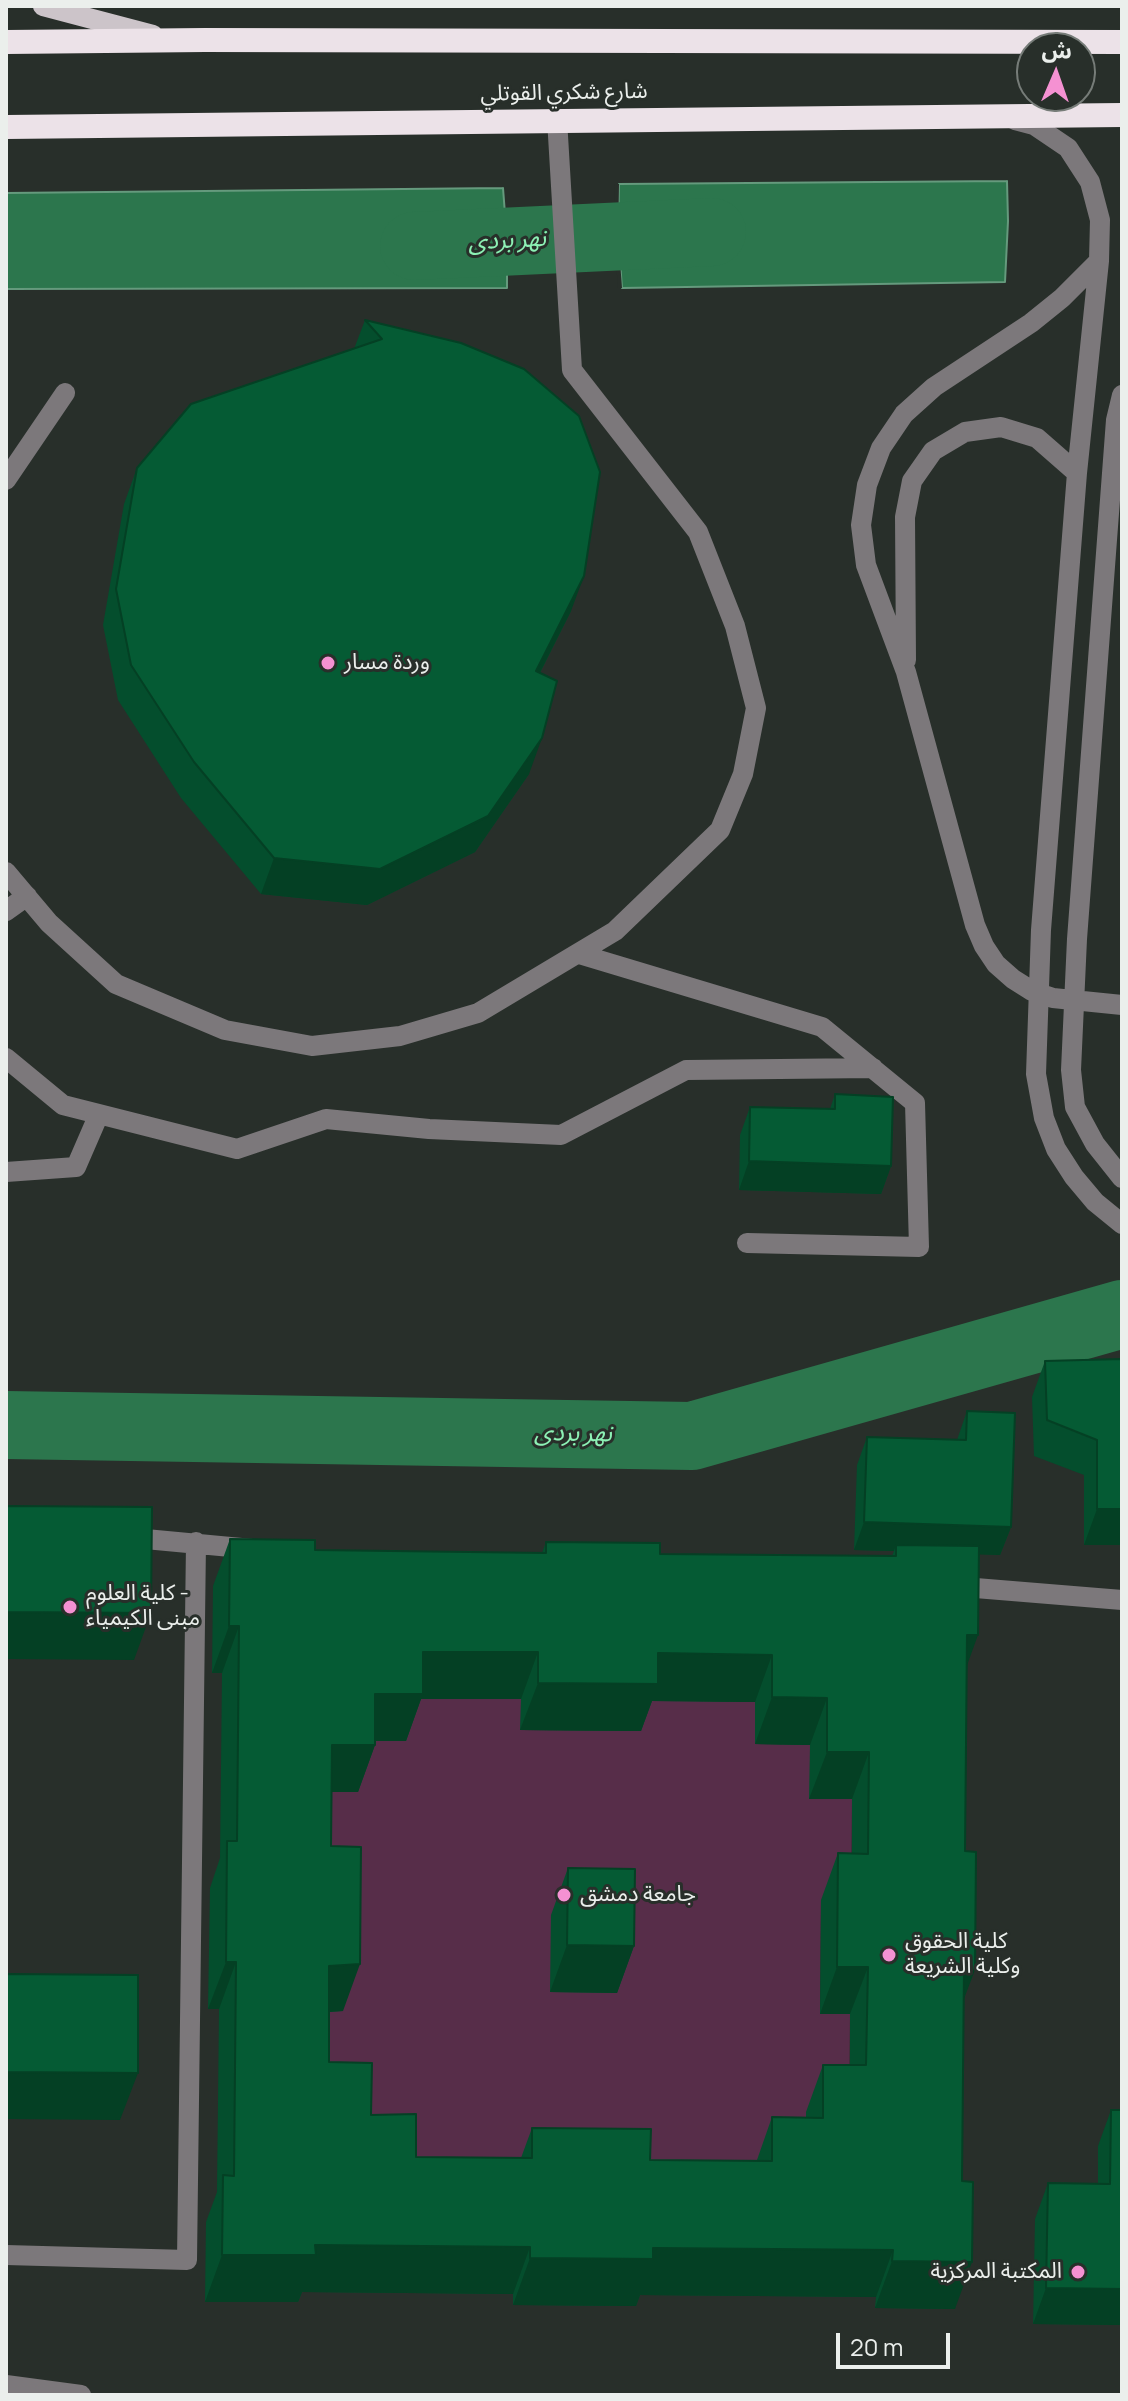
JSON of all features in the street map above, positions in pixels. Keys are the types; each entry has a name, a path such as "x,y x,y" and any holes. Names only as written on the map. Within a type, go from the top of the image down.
{"highway":[{"path":"6,42 1119,40"},
{"name":"شارع شكري القوتلي","path":"6,127 1122,115"}],"main road":[{"path":"43,6 176,40"}],"street":[{"path":"995,115 1034,125 1068,148 1090,182 1100,220 1041,930 1036,1074 1044,1118 1056,1149 1095,1202 1122,1224"},
{"path":"6,872 49,923 116,984 225,1030 312,1046 400,1036 478,1013 615,931 720,830 743,774 756,708 735,626 698,532 572,370 557,119"},
{"path":"1099,261 1062,298 1031,323 934,387 904,414 881,448 867,485 861,525 866,565 906,672 975,925 984,946 1005,972 1032,991 1053,998 1122,1005"},
{"path":"6,480 65,393"},
{"path":"1122,395 1116,420 1077,939 1071,1070 1075,1107 1095,1144 1122,1178"},
{"path":"906,672 905,517 912,481 933,451 965,432 1001,427 1037,438 1077,473"},
{"path":"6,911 27,896"},
{"path":"579,954 822,1027 915,1103 919,1247 747,1243"},
{"path":"6,1058 63,1105 237,1149 326,1119 429,1129 561,1135 686,1070 873,1068"},
{"path":"6,1172 76,1167 99,1114"},
{"path":"101,1535 269,1550"},
{"path":"6,2255 187,2260 196,1542"},
{"path":"925,1584 1122,1600"},
{"path":"6,2385 81,2395"}],"shaded area":[{"path":"406,1699 521,1699 521,1730 640,1731 641,1700 755,1702 755,1744 810,1745 852,1799 851,1901 821,1901 820,2013 850,2014 849,2112 806,2165 515,2205 312,2109 312,2013 343,2010 315,1792 358,1741"}],"water":[{"path":"1007,181 1005,282 622,288 618,235 619,184"},
{"path":"503,188 507,288 6,289 6,193"}],"pier":[{"path":"615,184 619,184 618,235 622,288 618,288 614,235"}],"building":[{"name":"وردة مسار","path":"365,320 461,343 524,369 579,416 600,472 584,576 536,671 557,681 542,738 488,816 380,869 274,858 194,762 131,665 116,589 137,468 191,404 382,339"},
{"path":"835,1094 893,1097 891,1166 749,1161 750,1107 835,1109"},
{"path":"1122,1359 1122,1509 1097,1509 1097,1440 1047,1420 1045,1361"},
{"path":"967,1411 1015,1413 1011,1527 864,1522 867,1437 966,1440"},
{"path":"6,1506 152,1507 151,1613 6,1612"},
{"name":"كلية الحقوق وكلية الشريعة","path":"230,1539 315,1540 315,1550 546,1553 546,1542 660,1543 660,1554 896,1556 896,1545 979,1546 978,1635 967,1635 965,1851 976,1852 975,1970 964,1969 962,2181 973,2182 972,2262 892,2261 893,2250 653,2248 653,2259 530,2258 530,2247 315,2245 316,2255 222,2255 223,2175 234,2176 236,1962 226,1962 227,1841 237,1841 239,1626 229,1626","holes":["423,1652 538,1652 538,1683 658,1684 658,1653 772,1655 772,1697 827,1698 827,1752 869,1752 868,1854 838,1853 837,1967 868,1967 866,2065 823,2065 823,2118 772,2117 772,2161 650,2160 651,2129 532,2128 532,2158 416,2157 416,2114 371,2115 372,2063 329,2062 329,1966 360,1964 361,1847 331,1846 332,1745 375,1745 375,1694 423,1694"]},
{"path":"568,1868 635,1869 634,1946 567,1945"},
{"path":"6,1974 138,1975 138,2073 6,2072"},
{"path":"1111,2110 1122,2110 1122,2289 1046,2288 1048,2183 1110,2184"}],"waterway":[{"name":"نهر بردى","path":"414,246 712,232"},
{"name":"نهر بردى","path":"6,1425 692,1436 1122,1314"}],"place":[{"name":"وردة مسار","path":"328,663"},
{"name":"كلية العلوم - مبنى الكيمياء","path":"70,1607"},
{"name":"جامعة دمشق","path":"564,1895"},
{"name":"كلية الحقوق وكلية الشريعة","path":"889,1955"},
{"name":"المكتبة المركزية","path":"1078,2272"}]}
